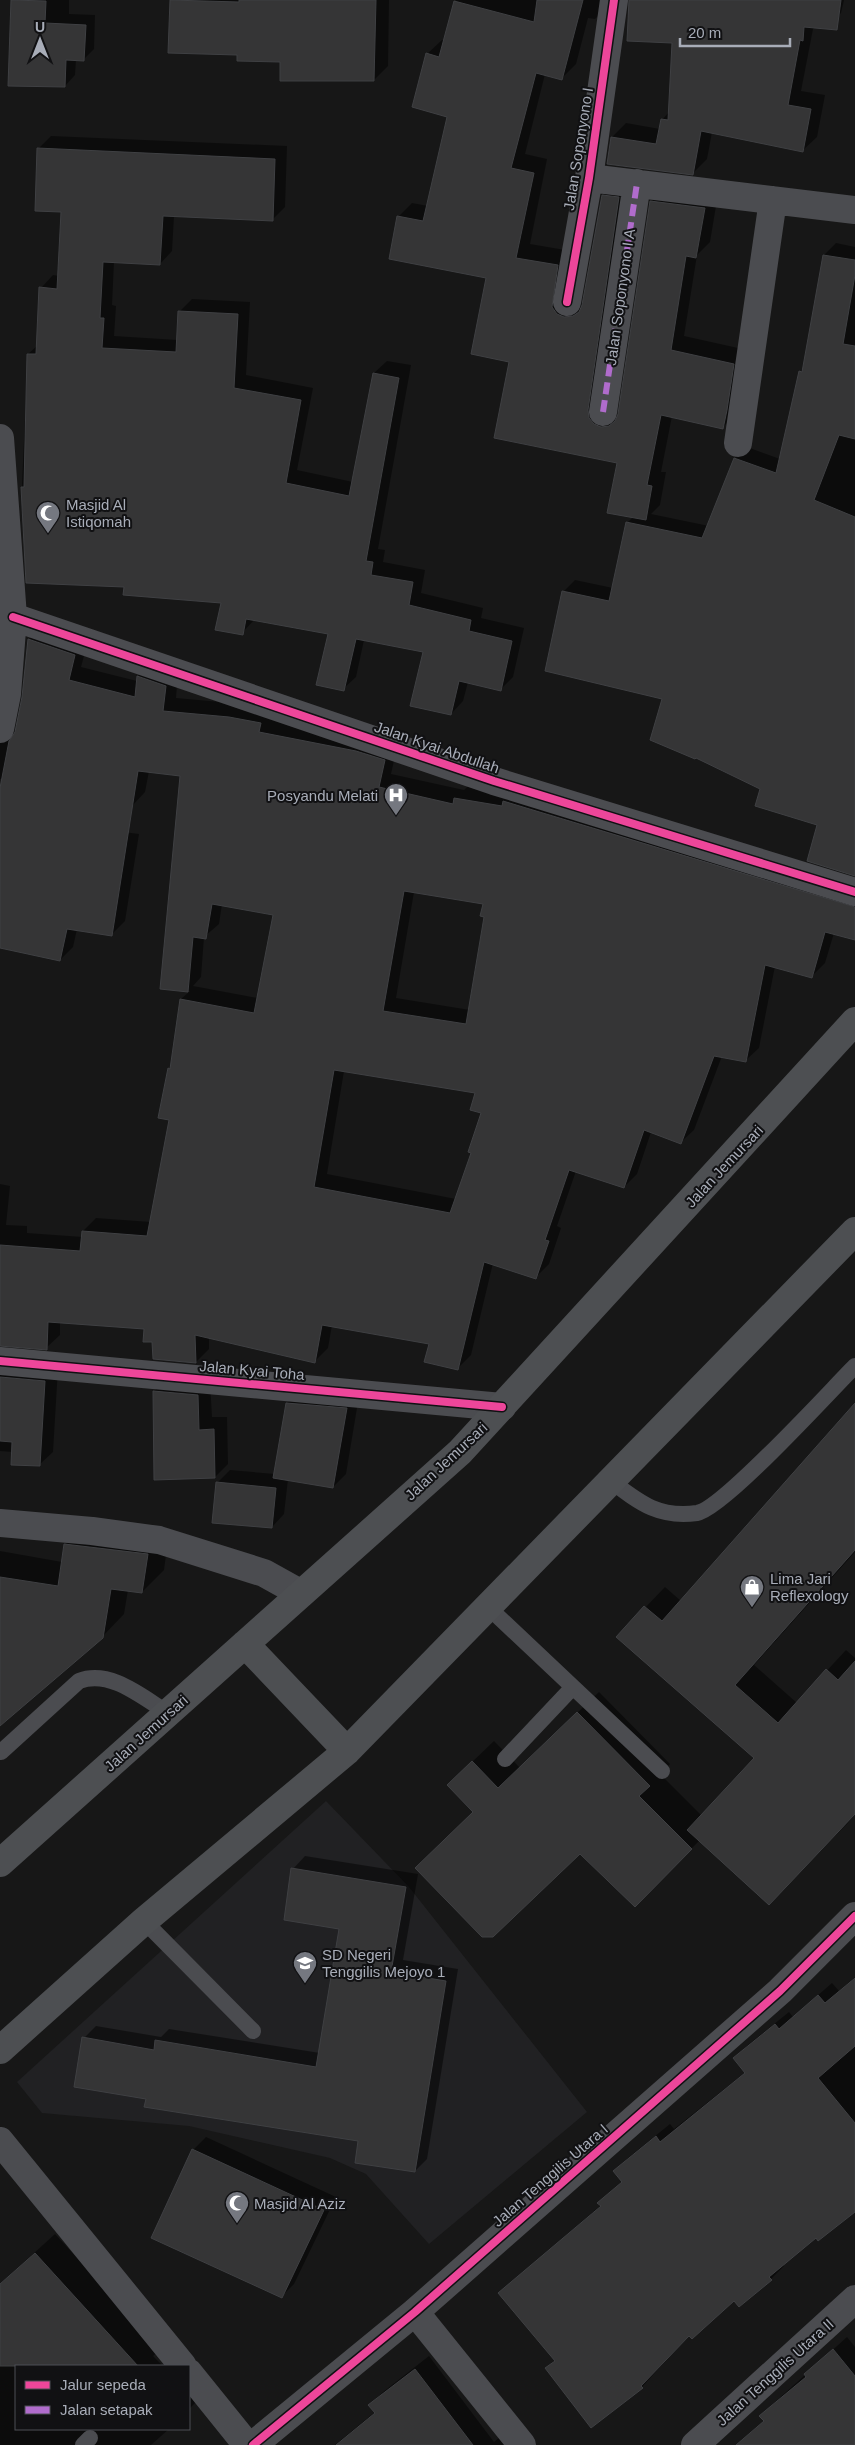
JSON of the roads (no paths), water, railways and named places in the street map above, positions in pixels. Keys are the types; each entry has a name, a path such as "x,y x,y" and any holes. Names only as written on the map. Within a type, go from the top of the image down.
{"main road":[{"name":"Jalan Jemursari","path":"0,1863 460,1452 855,1021"},
{"path":"0,2050 144,1921 347,1751 855,1232"},
{"path":"245,1644 347,1751"}],"street":[{"name":"Jalan Soponyono I","path":"566,302 589,178 614,0"},
{"name":"Jalan Soponyono I","path":"589,178 855,210"},
{"name":"Jalan Soponyono I A","path":"603,412 637,183"},
{"path":"738,443 773,200"},
{"path":"0,438 13,617 7,694 0,729"},
{"name":"Jalan Kyai Abdullah","path":"13,617 494,781 855,892"},
{"name":"Jalan Kyai Toha","path":"0,1361 502,1407"},
{"path":"0,1524 92,1531 159,1540 264,1573 300,1593"},
{"name":"Jalan Tenggilis Utara I","path":"253,2445 415,2312 780,1991 855,1916"},
{"path":"0,2141 182,2365"},
{"name":"Jalan Tenggilis Utara II","path":"695,2445 855,2299"},
{"path":"415,2312 522,2445"},
{"path":"190,2374 247,2445"}],"lane":[{"path":"611,1482 647,1508 667,1514 699,1512 733,1489 855,1366"},
{"path":"488,1607 662,1771"},
{"path":"0,1752 79,1681 90,1677 101,1677 124,1686 168,1713"},
{"path":"505,1759 573,1687"},
{"path":"144,1921 253,2031"}],"place":[{"name":"Masjid Al Istiqomah","path":"48,534"},
{"name":"Posyandu Melati","path":"396,816"},
{"name":"Lima Jari Reflexology","path":"752,1608"},
{"name":"SD Negeri Tenggilis Mejoyo 1","path":"305,1984"},
{"name":"Masjid Al Aziz","path":"237,2224"}]}
